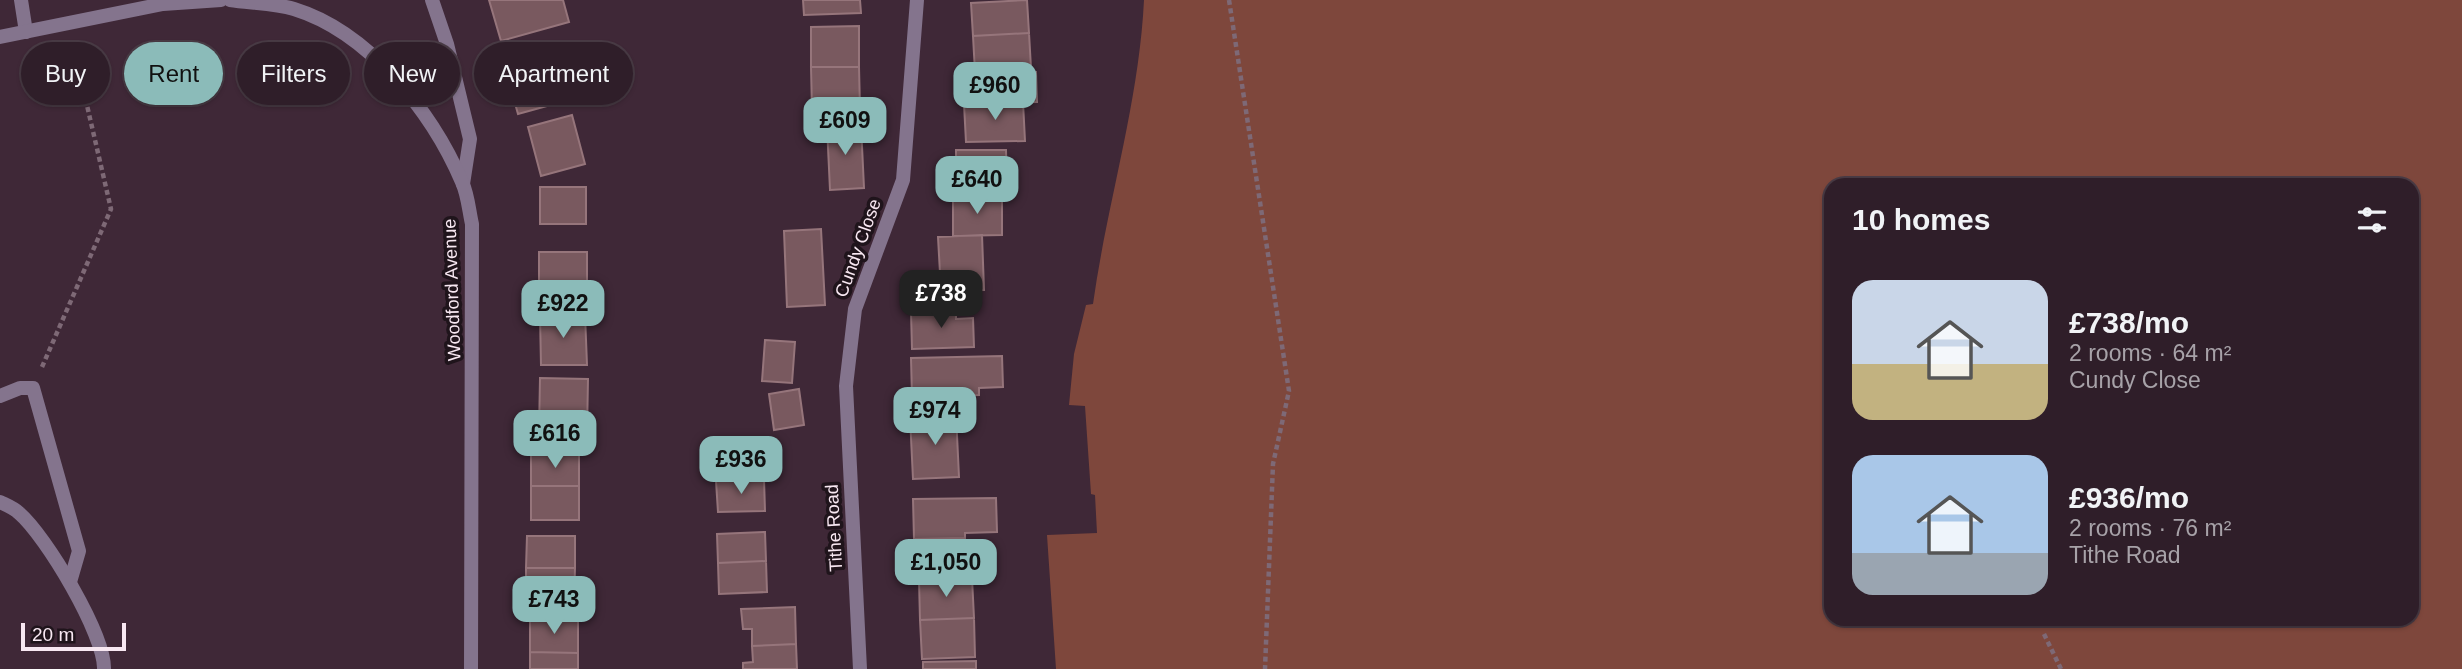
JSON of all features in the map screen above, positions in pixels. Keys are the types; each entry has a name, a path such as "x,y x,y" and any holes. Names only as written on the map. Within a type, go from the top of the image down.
{"street":[{"path":"21,0 26,32"},
{"path":"0,37 163,2 221,0"},
{"name":"Woodford Avenue","path":"230,0 294,9 349,37 393,74 431,125 463,184 472,224 471,669"},
{"path":"432,0 447,44 470,139 463,184"},
{"name":"Cundy Close","path":"846,386 855,309 903,180 917,0"},
{"name":"Tithe Road","path":"846,386 860,669"},
{"path":"0,397 20,388 33,388 79,551 71,582"},
{"path":"0,502 19,513 71,582 104,654 104,669"}],"path":[{"path":"1228,0 1289,391 1273,464 1265,669"},
{"path":"33,388 111,209 69,23"},
{"path":"2044,634 2061,669"}],"shaded area":[{"path":"1144,0 2462,0 2462,669 1056,669 1047,535 1097,533 1095,495 1091,494 1085,406 1069,405 1074,354 1086,305 1093,304 1136,77"}],"building":[{"path":"489,0 563,0 569,22 501,41"},
{"path":"803,0 860,0 861,13 804,15"},
{"path":"1027,0 1029,33 973,36 971,3"},
{"path":"859,26 859,67 811,67 811,27"},
{"path":"1029,33 1031,68 975,72 973,36"},
{"path":"811,67 859,67 860,110 812,110"},
{"path":"1036,72 1037,102 964,104 964,75"},
{"path":"1023,102 1025,141 966,142 964,104"},
{"path":"515,105 551,105 518,114"},
{"path":"572,115 585,164 541,176 528,127"},
{"path":"861,125 864,188 830,190 827,126"},
{"path":"956,150 1006,150 1007,188 956,189"},
{"path":"540,187 586,187 586,224 540,224"},
{"path":"953,196 1002,196 1002,235 953,236"},
{"path":"821,229 825,305 787,307 784,231"},
{"path":"982,235 984,290 941,291 938,237"},
{"path":"539,252 587,252 587,305 539,306"},
{"path":"956,310 956,319 973,318 974,347 912,349 911,312"},
{"path":"585,314 587,365 541,365 540,316"},
{"path":"765,340 795,342 792,383 762,381"},
{"path":"1002,356 1003,387 979,388 979,395 912,397 911,358"},
{"path":"540,378 588,379 587,433 539,432"},
{"path":"799,389 804,425 774,430 769,394"},
{"path":"956,414 959,477 913,479 910,417"},
{"path":"763,441 764,479 716,481 715,442"},
{"path":"531,453 579,454 579,486 531,486"},
{"path":"764,479 765,511 718,512 716,481"},
{"path":"531,486 579,486 579,520 531,520"},
{"path":"996,498 997,532 965,533 965,538 914,539 913,499"},
{"path":"765,532 766,561 718,563 717,534"},
{"path":"527,536 575,536 575,568 526,568"},
{"path":"965,538 966,575 914,576 914,539"},
{"path":"766,561 767,592 719,594 718,563"},
{"path":"526,568 575,568 574,603 526,602"},
{"path":"972,578 974,618 920,620 919,580"},
{"path":"795,607 796,644 752,646 752,629 743,629 741,609"},
{"path":"974,618 975,657 922,659 920,620"},
{"path":"530,620 578,620 578,653 530,652"},
{"path":"796,644 797,669 743,669 743,663 753,662 752,646"},
{"path":"530,652 578,653 578,669 530,669"},
{"path":"976,661 976,669 923,669 923,662"}]}
